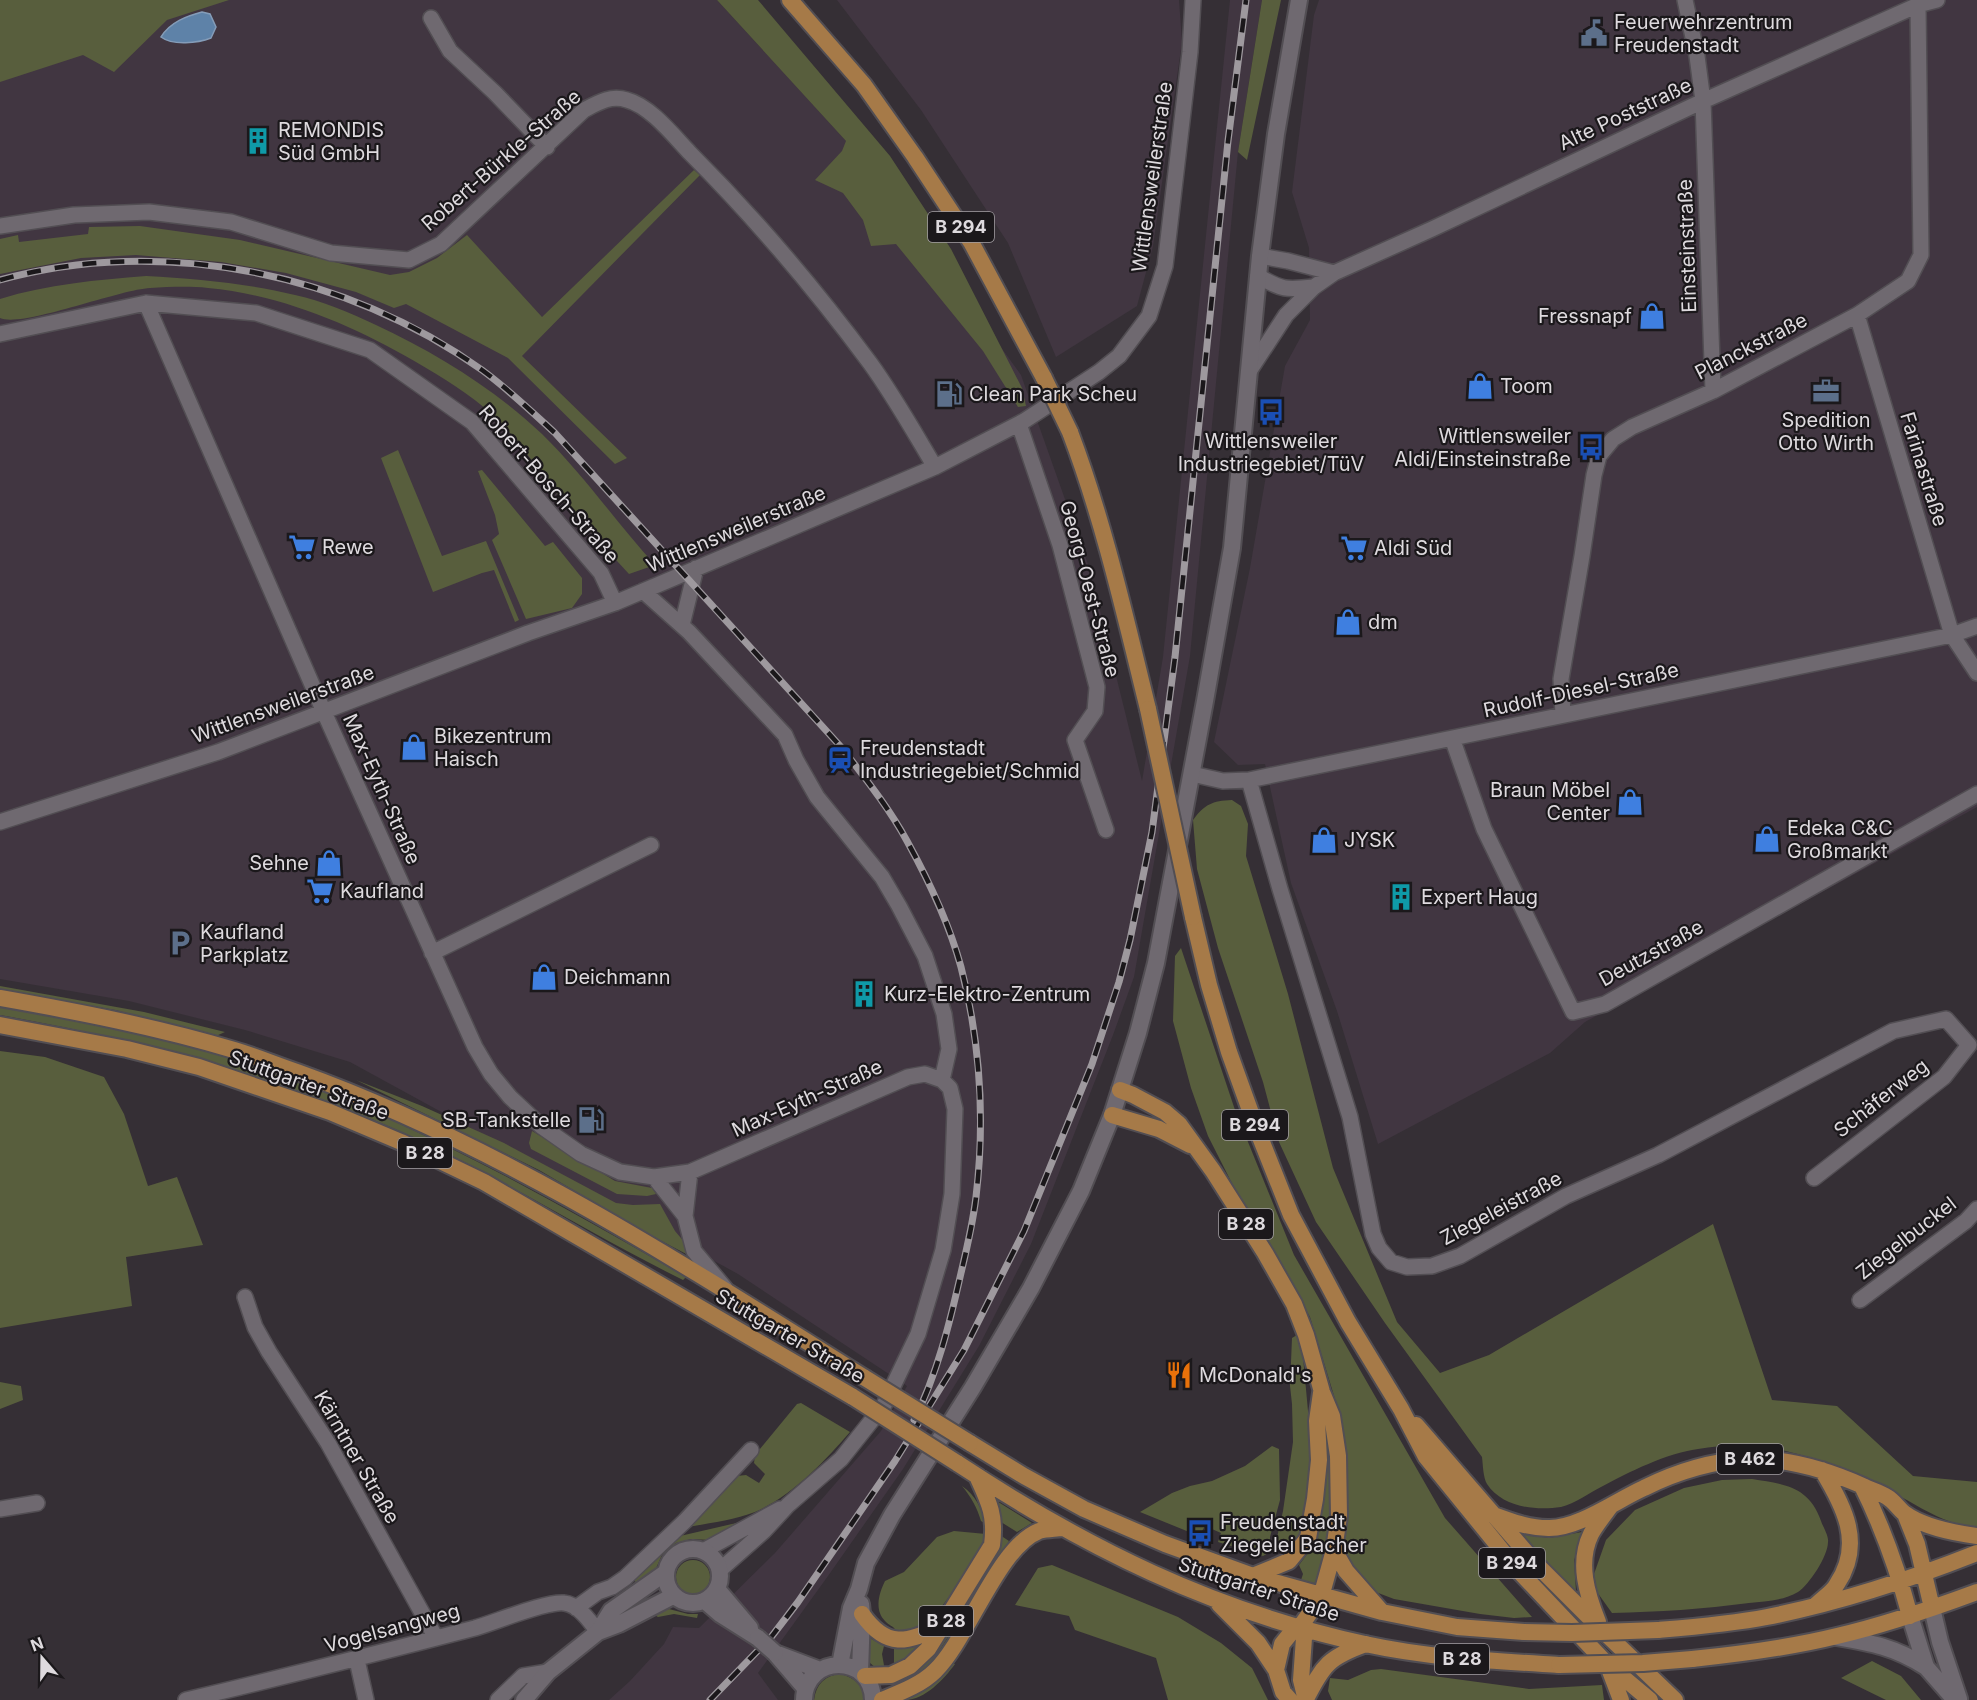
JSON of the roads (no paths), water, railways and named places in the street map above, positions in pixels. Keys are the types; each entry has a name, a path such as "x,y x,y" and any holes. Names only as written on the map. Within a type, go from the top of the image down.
{"main road":[{"name":"B 294","path":"790,0 864,85 971,242 1044,378 1070,432 1103,529 1149,709 1209,985 1229,1052 1256,1127 1292,1215 1348,1322 1401,1409 1426,1457 1517,1569 1606,1663 1650,1700"},
{"name":"Stuttgarter Straße","path":"0,998 126,1021 235,1050 338,1087 418,1121 507,1164 729,1293 1024,1476 1084,1509 1165,1544 1253,1576 1382,1612 1457,1627 1524,1632 1582,1633 1716,1625 1768,1617 1816,1605"},
{"name":"Stuttgarter Straße","path":"0,1025 128,1049 200,1067 330,1112 401,1142 484,1182 853,1397 1062,1528 1169,1582 1214,1600 1300,1627 1366,1644 1452,1658 1559,1665 1692,1659 1749,1653 1836,1637"},
{"name":"B 28","path":"1120,1090 1165,1112 1179,1124 1219,1180 1294,1304 1332,1416 1338,1456 1339,1516 1334,1550 1322,1597"},
{"name":"B 28","path":"1112,1115 1159,1129 1194,1146"},
{"name":"B 28","path":"1253,1576 1289,1561 1308,1538 1319,1460 1317,1421 1322,1392"},
{"name":"B 294","path":"1401,1409 1537,1565 1675,1700"},
{"name":"B 462","path":"1600,1628 1587,1593 1584,1566 1591,1535 1611,1506 1643,1488 1678,1473 1716,1463 1759,1460 1788,1462 1822,1470 1842,1476 1887,1497 1905,1514 1917,1544 1932,1608"},
{"path":"1816,1605 1837,1585 1845,1567 1851,1541 1847,1517 1837,1494 1822,1470"},
{"name":"B 28","path":"863,1674 891,1675 910,1666 928,1650 992,1545 993,1518 977,1476"},
{"path":"1862,1486 1875,1512 1910,1616"},
{"path":"1491,1514 1521,1525 1550,1528 1576,1522 1611,1506"},
{"path":"1905,1514 1950,1533 1977,1536"},
{"name":"B 28","path":"882,1700 920,1682 935,1671 957,1641 1000,1570 1023,1541 1039,1531 1062,1528"},
{"path":"1334,1550 1346,1571 1382,1612"},
{"name":"B 28","path":"1816,1605 1923,1574 1977,1553"},
{"name":"B 28","path":"1836,1637 1910,1616 1977,1592"},
{"path":"1276,1670 1282,1644 1300,1627 1322,1597"},
{"path":"1214,1600 1258,1643 1276,1670 1283,1692 1290,1700"},
{"path":"862,1614 872,1628 891,1639 912,1639 943,1626"},
{"path":"1300,1627 1304,1638 1301,1680 1306,1700"},
{"path":"1306,1700 1328,1663 1342,1652 1366,1644"},
{"path":"1606,1663 1621,1700"}],"street":[{"name":"Wittlensweilerstraße","path":"0,822 218,752 528,633 615,603 935,467 1019,424 1099,372 1119,356 1149,316 1165,266 1190,52 1193,0"},
{"path":"840,1665 850,1608 859,1589 866,1563 892,1515 973,1387 1030,1288 1081,1191 1112,1115 1138,1033 1156,963 1232,548 1260,256 1276,134 1299,0"},
{"name":"Einsteinstraße","path":"1685,0 1697,56 1703,101 1713,391"},
{"name":"Alte Poststraße","path":"1250,370 1286,315 1314,287 1335,273 1703,101 1918,5 1937,0"},
{"name":"Planckstraße","path":"1563,714 1561,679 1599,456 1613,439 1632,427 1713,391 1857,315 1908,281 1921,255 1918,5"},
{"path":"430,18 450,51 495,93 547,147"},
{"name":"Robert-Bürkle-Straße","path":"0,226 74,215 149,212 231,222 331,253 409,260 441,244 585,110 607,98 627,100 650,112 750,215 870,363 935,467"},
{"path":"1260,256 1335,273"},
{"path":"1258,276 1278,288 1314,287"},
{"name":"Robert-Bosch-Straße","path":"0,334 146,303 256,313 370,350 472,422 601,573 615,603"},
{"name":"Max-Eyth-Straße","path":"146,303 324,712 475,1047 490,1074 510,1097 541,1126 581,1154 620,1172 654,1177 690,1172 908,1077 925,1074 942,1080"},
{"name":"Farinastraße","path":"1857,315 1952,635"},
{"name":"Georg-Oest-Straße","path":"1019,424 1060,545 1096,687 1095,711 1075,740 1106,830"},
{"path":"682,624 696,568"},
{"path":"643,591 682,624 785,735 817,797 882,877 925,956 944,1014 949,1049 942,1080 950,1088 955,1109 952,1194 944,1250 918,1334 884,1405 841,1459 788,1505 764,1531 720,1570"},
{"name":"Rudolf-Diesel-Straße","path":"1192,774 1223,781 1249,780 1952,635 1977,626"},
{"path":"1952,635 1977,673"},
{"name":"Deutzstraße","path":"1452,738 1484,829 1573,1012 1605,1004 1977,794"},
{"name":"Ziegeleistraße","path":"1249,780 1350,1117 1373,1234 1379,1248 1391,1262 1407,1267 1432,1266 1460,1256 1566,1196 1658,1155 1893,1031 1946,1019 1973,1044"},
{"path":"432,953 651,845"},
{"name":"Schäferweg","path":"1814,1178 1944,1077 1973,1044"},
{"path":"690,1172 685,1216 694,1251 729,1293"},
{"path":"654,1177 685,1216"},
{"name":"Ziegelbuckel","path":"1860,1300 1966,1221 1977,1209"},
{"name":"Kärntner Straße","path":"245,1297 260,1335 328,1443 436,1638"},
{"path":"598,1632 576,1608 598,1592 612,1587 625,1578 685,1521 751,1450"},
{"path":"0,1509 37,1503"},
{"path":"704,1551 788,1505"},
{"path":"598,1632 611,1611 665,1573 672,1558 679,1552 687,1549 704,1551 717,1562 720,1580 717,1589 705,1601 688,1604 674,1596 668,1589 665,1573"},
{"path":"717,1589 724,1608"},
{"path":"859,1589 862,1614 863,1674"},
{"path":"524,1700 548,1672 598,1632 674,1596"},
{"path":"705,1601 724,1608 775,1653 805,1694"},
{"name":"Vogelsangweg","path":"186,1700 357,1660 548,1605 564,1602 576,1608"},
{"path":"1932,1608 1957,1700"},
{"path":"1910,1616 1926,1667"},
{"path":"1836,1637 1880,1645 1908,1656 1926,1667 1957,1700"},
{"path":"775,1653 820,1670"},
{"path":"357,1660 366,1700"},
{"path":"805,1694 811,1678 820,1670 840,1665 854,1668 863,1674 870,1684 873,1700"},
{"path":"498,1700 523,1676 548,1672"}],"water":[{"path":"202,12 210,14 216,27 211,38 186,43 172,42 161,37 174,24"}],"railway":[{"path":"710,1700 772,1636 798,1602 895,1461 964,1350 1024,1231 1092,1064 1119,982 1152,832 1175,657 1228,141 1246,0"},
{"path":"0,280 61,267 124,261 188,263 251,272 313,287 372,309 429,336 492,377 555,433 842,748 900,829 938,902 961,967 973,1023 980,1110 976,1197 968,1245 942,1348 930,1385 914,1420"}],"place":[{"name":"Feuerwehrzentrum Freudenstadt","path":"1594,33"},
{"name":"REMONDIS Süd GmbH","path":"258,141"},
{"name":"Fressnapf","path":"1652,316"},
{"name":"Toom","path":"1480,386"},
{"name":"Spedition Otto Wirth","path":"1826,391"},
{"name":"Clean Park Scheu","path":"949,394"},
{"name":"Wittlensweiler Industriegebiet/TüV","path":"1271,412"},
{"name":"Wittlensweiler Aldi/Einsteinstraße","path":"1591,447"},
{"name":"Rewe","path":"302,547"},
{"name":"Aldi Süd","path":"1354,548"},
{"name":"dm","path":"1348,622"},
{"name":"Bikezentrum Haisch","path":"414,747"},
{"name":"Freudenstadt Industriegebiet/Schmid","path":"840,760"},
{"name":"Braun Möbel Center","path":"1630,802"},
{"name":"Edeka C&C Großmarkt","path":"1767,839"},
{"name":"JYSK","path":"1324,840"},
{"name":"Sehne","path":"329,863"},
{"name":"Kaufland","path":"320,891"},
{"name":"Expert Haug","path":"1401,897"},
{"name":"Kaufland Parkplatz","path":"180,943"},
{"name":"Deichmann","path":"544,977"},
{"name":"Kurz-Elektro-Zentrum","path":"864,994"},
{"name":"SB-Tankstelle","path":"591,1120"},
{"name":"McDonald's","path":"1179,1375"},
{"name":"Freudenstadt Ziegelei Bacher","path":"1200,1533"}]}
